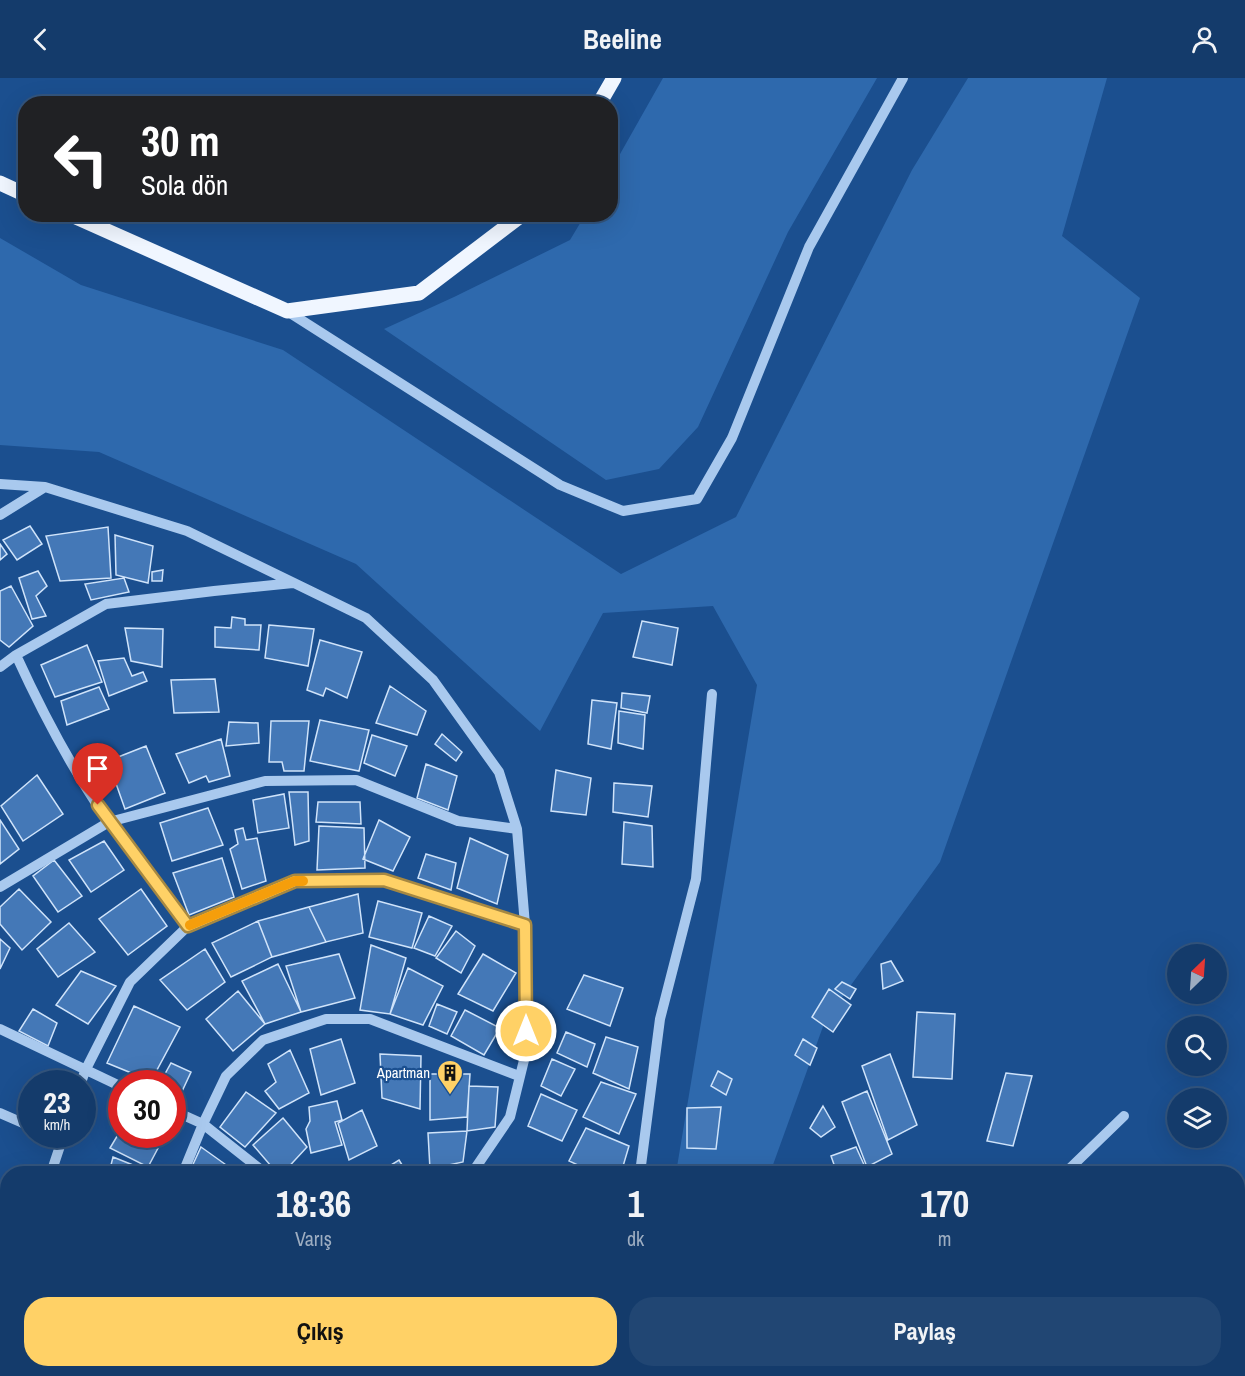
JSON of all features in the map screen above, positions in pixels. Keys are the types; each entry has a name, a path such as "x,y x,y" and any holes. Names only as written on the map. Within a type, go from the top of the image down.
{"main road":[{"path":"604,96 614,78"},
{"path":"0,183 18,191"},
{"path":"87,222 287,311 419,293 512,222"}],"street":[{"path":"287,311 561,485 623,511 697,499 732,438 808,247 903,78"},
{"path":"0,484 45,487 187,531 366,618 433,680 499,772 517,829 525,925 526,1052 510,1118 477,1166"},
{"path":"0,515 45,487"},
{"path":"0,667 16,655 106,604 294,583"},
{"path":"16,655 40,706 87,788 188,926"},
{"path":"641,1166 660,1019 696,879 712,694"},
{"path":"0,887 110,822 265,781 356,780 458,821 517,829"},
{"path":"86,1070 130,982 188,926 295,881 384,880 525,925"},
{"path":"186,1166 202,1124 226,1076 262,1040 326,1019 370,1019 519,1077"},
{"path":"0,1029 83,1070"},
{"path":"0,1113 18,1121"},
{"path":"1072,1166 1124,1116"},
{"path":"186,1117 202,1124 256,1166"},
{"path":"53,1166 59,1148"}],"shaded area":[{"path":"663,78 877,78 788,232 698,427 659,469 606,480 384,329 570,240 581,222 618,222 618,158"},
{"path":"968,78 1107,78 1062,236 1140,298 940,862 825,1021 773,1166 677,1166 757,685 713,606 603,613 540,731 356,564 99,452 0,445 0,238 81,285 283,350 621,574 736,517 912,170"}],"building":[{"path":"30,526 42,544 17,560 3,540"},
{"path":"108,527 111,578 60,581 46,536"},
{"path":"115,535 153,546 148,583 116,575"},
{"path":"0,544 7,554 0,560"},
{"path":"163,570 162,581 152,581 152,572"},
{"path":"38,571 47,586 36,596 46,616 32,619 19,578"},
{"path":"124,578 129,592 91,600 85,584"},
{"path":"11,586 33,626 9,647 0,640 0,591"},
{"path":"232,617 245,619 245,625 261,625 259,650 215,647 215,627 231,628"},
{"path":"642,621 678,628 672,665 633,657"},
{"path":"269,625 314,629 308,666 265,658"},
{"path":"125,628 163,629 162,667 131,661"},
{"path":"320,640 362,652 347,698 326,688 323,696 307,690"},
{"path":"87,645 102,682 55,697 41,665"},
{"path":"124,658 132,676 143,672 147,681 109,696 98,661"},
{"path":"215,679 219,712 174,713 171,680"},
{"path":"390,686 426,711 417,735 376,723"},
{"path":"99,687 109,709 67,725 61,701"},
{"path":"622,693 650,696 647,713 621,708"},
{"path":"592,700 617,703 611,749 588,744"},
{"path":"619,711 645,715 643,749 618,743"},
{"path":"320,720 369,730 359,771 310,761"},
{"path":"271,721 309,721 304,771 284,771 282,762 269,762"},
{"path":"229,722 258,723 259,743 226,746"},
{"path":"442,734 462,752 456,761 435,744"},
{"path":"372,735 407,746 395,776 364,763"},
{"path":"221,739 230,776 209,782 206,776 189,783 176,754"},
{"path":"146,746 165,793 125,809 108,761"},
{"path":"426,764 457,776 448,810 417,798"},
{"path":"556,770 591,778 586,815 551,811"},
{"path":"37,775 63,814 23,841 1,806"},
{"path":"614,783 652,786 648,817 613,812"},
{"path":"289,792 308,792 309,841 295,845"},
{"path":"284,794 289,828 258,833 253,800"},
{"path":"318,802 360,802 361,824 316,822"},
{"path":"208,808 223,845 172,861 160,823"},
{"path":"0,820 19,849 0,864"},
{"path":"379,820 410,837 393,871 363,859"},
{"path":"624,822 652,826 653,867 622,864"},
{"path":"319,826 364,828 365,868 317,870"},
{"path":"243,828 246,840 257,838 266,881 242,889 230,849 238,844 235,830"},
{"path":"470,838 508,855 497,904 457,888"},
{"path":"104,841 124,870 91,892 69,860"},
{"path":"426,854 456,863 451,890 418,878"},
{"path":"222,858 234,897 189,915 173,873"},
{"path":"54,860 82,896 58,912 33,876"},
{"path":"19,889 51,922 22,950 0,924 0,907"},
{"path":"141,889 167,926 128,955 99,919"},
{"path":"358,894 363,933 326,942 309,907"},
{"path":"378,901 422,913 412,948 369,937"},
{"path":"309,907 326,942 272,957 258,921"},
{"path":"429,916 452,926 435,956 414,948"},
{"path":"258,921 272,957 231,977 212,943"},
{"path":"69,923 95,952 58,977 37,949"},
{"path":"456,931 475,946 461,973 436,958"},
{"path":"0,939 10,948 0,969"},
{"path":"371,945 406,958 390,1014 360,1010"},
{"path":"205,949 225,982 187,1010 160,980"},
{"path":"339,954 355,998 301,1012 286,966"},
{"path":"483,954 516,973 493,1011 458,994"},
{"path":"891,961 903,981 883,989 881,964"},
{"path":"278,964 301,1012 265,1024 242,981"},
{"path":"408,968 443,986 423,1025 390,1014"},
{"path":"81,971 116,986 88,1024 56,1005"},
{"path":"584,975 623,988 610,1026 567,1009"},
{"path":"842,982 856,989 850,999 835,989"},
{"path":"829,989 851,1005 833,1032 812,1017"},
{"path":"238,991 265,1024 233,1051 206,1019"},
{"path":"437,1004 457,1012 447,1034 429,1026"},
{"path":"134,1006 180,1027 157,1070 124,1070 107,1063"},
{"path":"33,1009 57,1023 48,1046 19,1031"},
{"path":"465,1010 500,1028 484,1055 451,1036"},
{"path":"917,1012 955,1014 952,1079 913,1077"},
{"path":"566,1032 595,1044 587,1067 557,1053"},
{"path":"606,1037 638,1047 629,1089 593,1073"},
{"path":"341,1039 355,1083 321,1095 310,1049"},
{"path":"803,1039 817,1048 810,1065 795,1055"},
{"path":"290,1050 309,1093 279,1109 265,1091 276,1082 268,1064"},
{"path":"380,1054 421,1056 420,1109 382,1098"},
{"path":"890,1054 917,1125 888,1140 862,1066"},
{"path":"552,1059 575,1069 561,1096 541,1086"},
{"path":"171,1063 191,1072 186,1083 186,1070 167,1070"},
{"path":"718,1071 732,1079 726,1095 711,1086"},
{"path":"1006,1073 1032,1076 1013,1146 987,1141"},
{"name":"Apartman","path":"430,1074 470,1074 467,1117 430,1120"},
{"path":"601,1082 636,1094 619,1134 583,1117"},
{"path":"469,1086 498,1087 495,1127 467,1131"},
{"path":"867,1091 892,1154 867,1166 842,1102"},
{"path":"246,1092 276,1113 245,1147 220,1127"},
{"path":"541,1094 577,1110 562,1141 528,1126"},
{"path":"337,1101 342,1120 335,1122 342,1145 311,1153 306,1129 310,1121 309,1107"},
{"path":"823,1106 835,1127 821,1137 810,1128"},
{"path":"721,1107 716,1149 687,1148 687,1108"},
{"path":"362,1110 377,1146 349,1160 338,1123"},
{"path":"283,1118 307,1147 289,1166 271,1166 253,1145"},
{"path":"586,1128 629,1146 623,1166 580,1166 569,1161"},
{"path":"467,1131 463,1162 430,1166 428,1133"},
{"path":"201,1147 228,1166 192,1166"},
{"path":"856,1147 865,1166 835,1166 831,1156"},
{"path":"110,1148 158,1148 149,1166"},
{"path":"113,1157 136,1166 111,1166"},
{"path":"399,1160 403,1166 389,1166"}],"slow traffic":[{"path":"190,925 295,881 303,881"}],"place":[{"name":"Apartman","path":"450,1096"}],"route":[{"path":"98,805 188,926 295,881 384,880 525,925 526,1031"}]}
